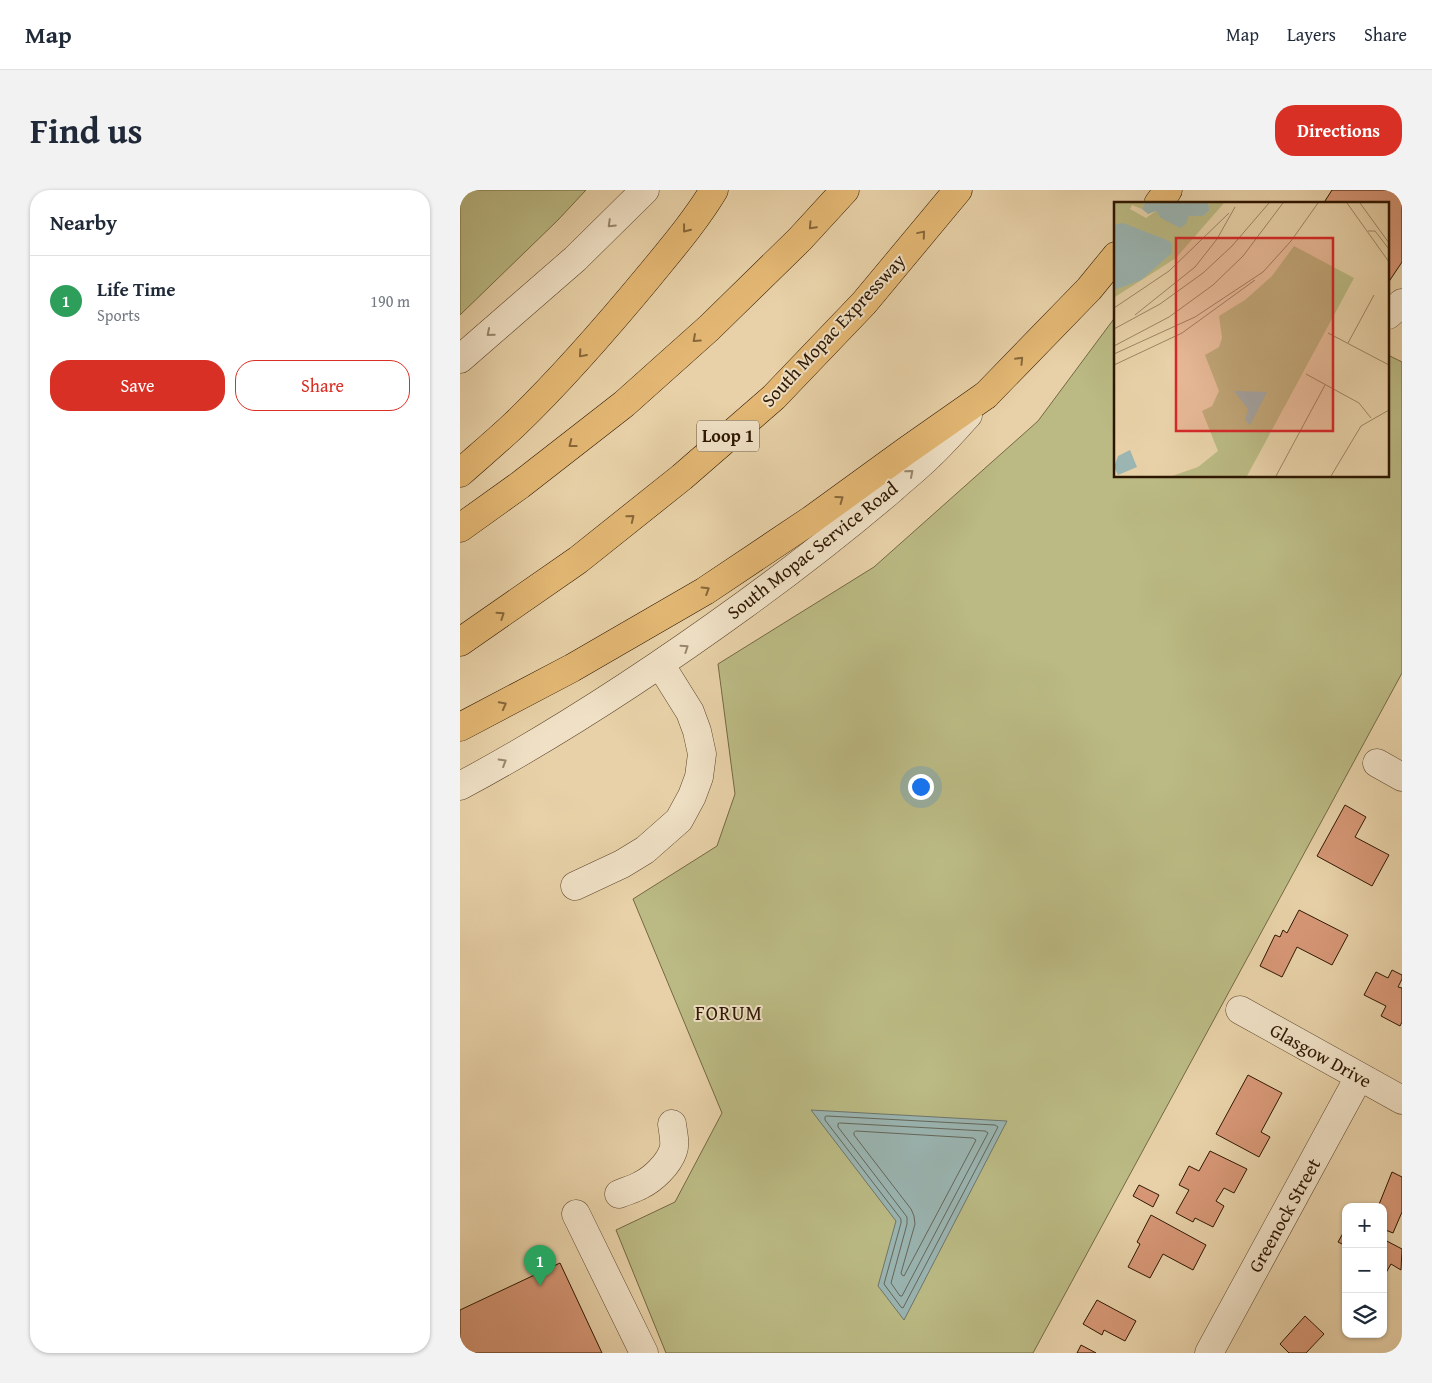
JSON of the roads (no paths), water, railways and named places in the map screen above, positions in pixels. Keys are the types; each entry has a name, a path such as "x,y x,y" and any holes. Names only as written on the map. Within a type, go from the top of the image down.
{"main road":[{"path":"460,473 514,425 573,365 657,266 708,201 714,190"},
{"path":"460,528 520,485 624,404 709,328 800,239 845,190"},
{"name":"South Mopac Expressway","path":"460,642 578,560 682,477 774,396 864,303 958,190"},
{"path":"1159,202 1168,190"},
{"name":"South Mopac Service Road","path":"986,396 1088,289 1114,258"},
{"path":"460,727 572,668 705,591 811,520 986,396"}],"street":[{"path":"460,359 574,259 645,190"},
{"path":"1389,299 1402,296"},
{"path":"1389,314 1402,303"},
{"name":"South Mopac Service Road","path":"460,786 499,765 591,709 688,646 783,577 853,523 929,456 986,396"},
{"path":"575,886 622,864 645,850 679,820 692,796 699,777 702,754 690,712 660,664"},
{"path":"1377,763 1402,777"},
{"name":"Glasgow Drive","path":"1240,1010 1402,1100"},
{"name":"Greenock Street","path":"1209,1353 1359,1077"},
{"path":"619,1194 642,1185 659,1171 668,1160 673,1151 672,1124"},
{"path":"576,1214 644,1353"}],"water":[{"path":"811,1110 1007,1121 904,1320 878,1286 896,1221"}],"place":[{"name":"Life Time","path":"540,1286"}],"district":[{"name":"FORUM","path":"729,1013"}]}
